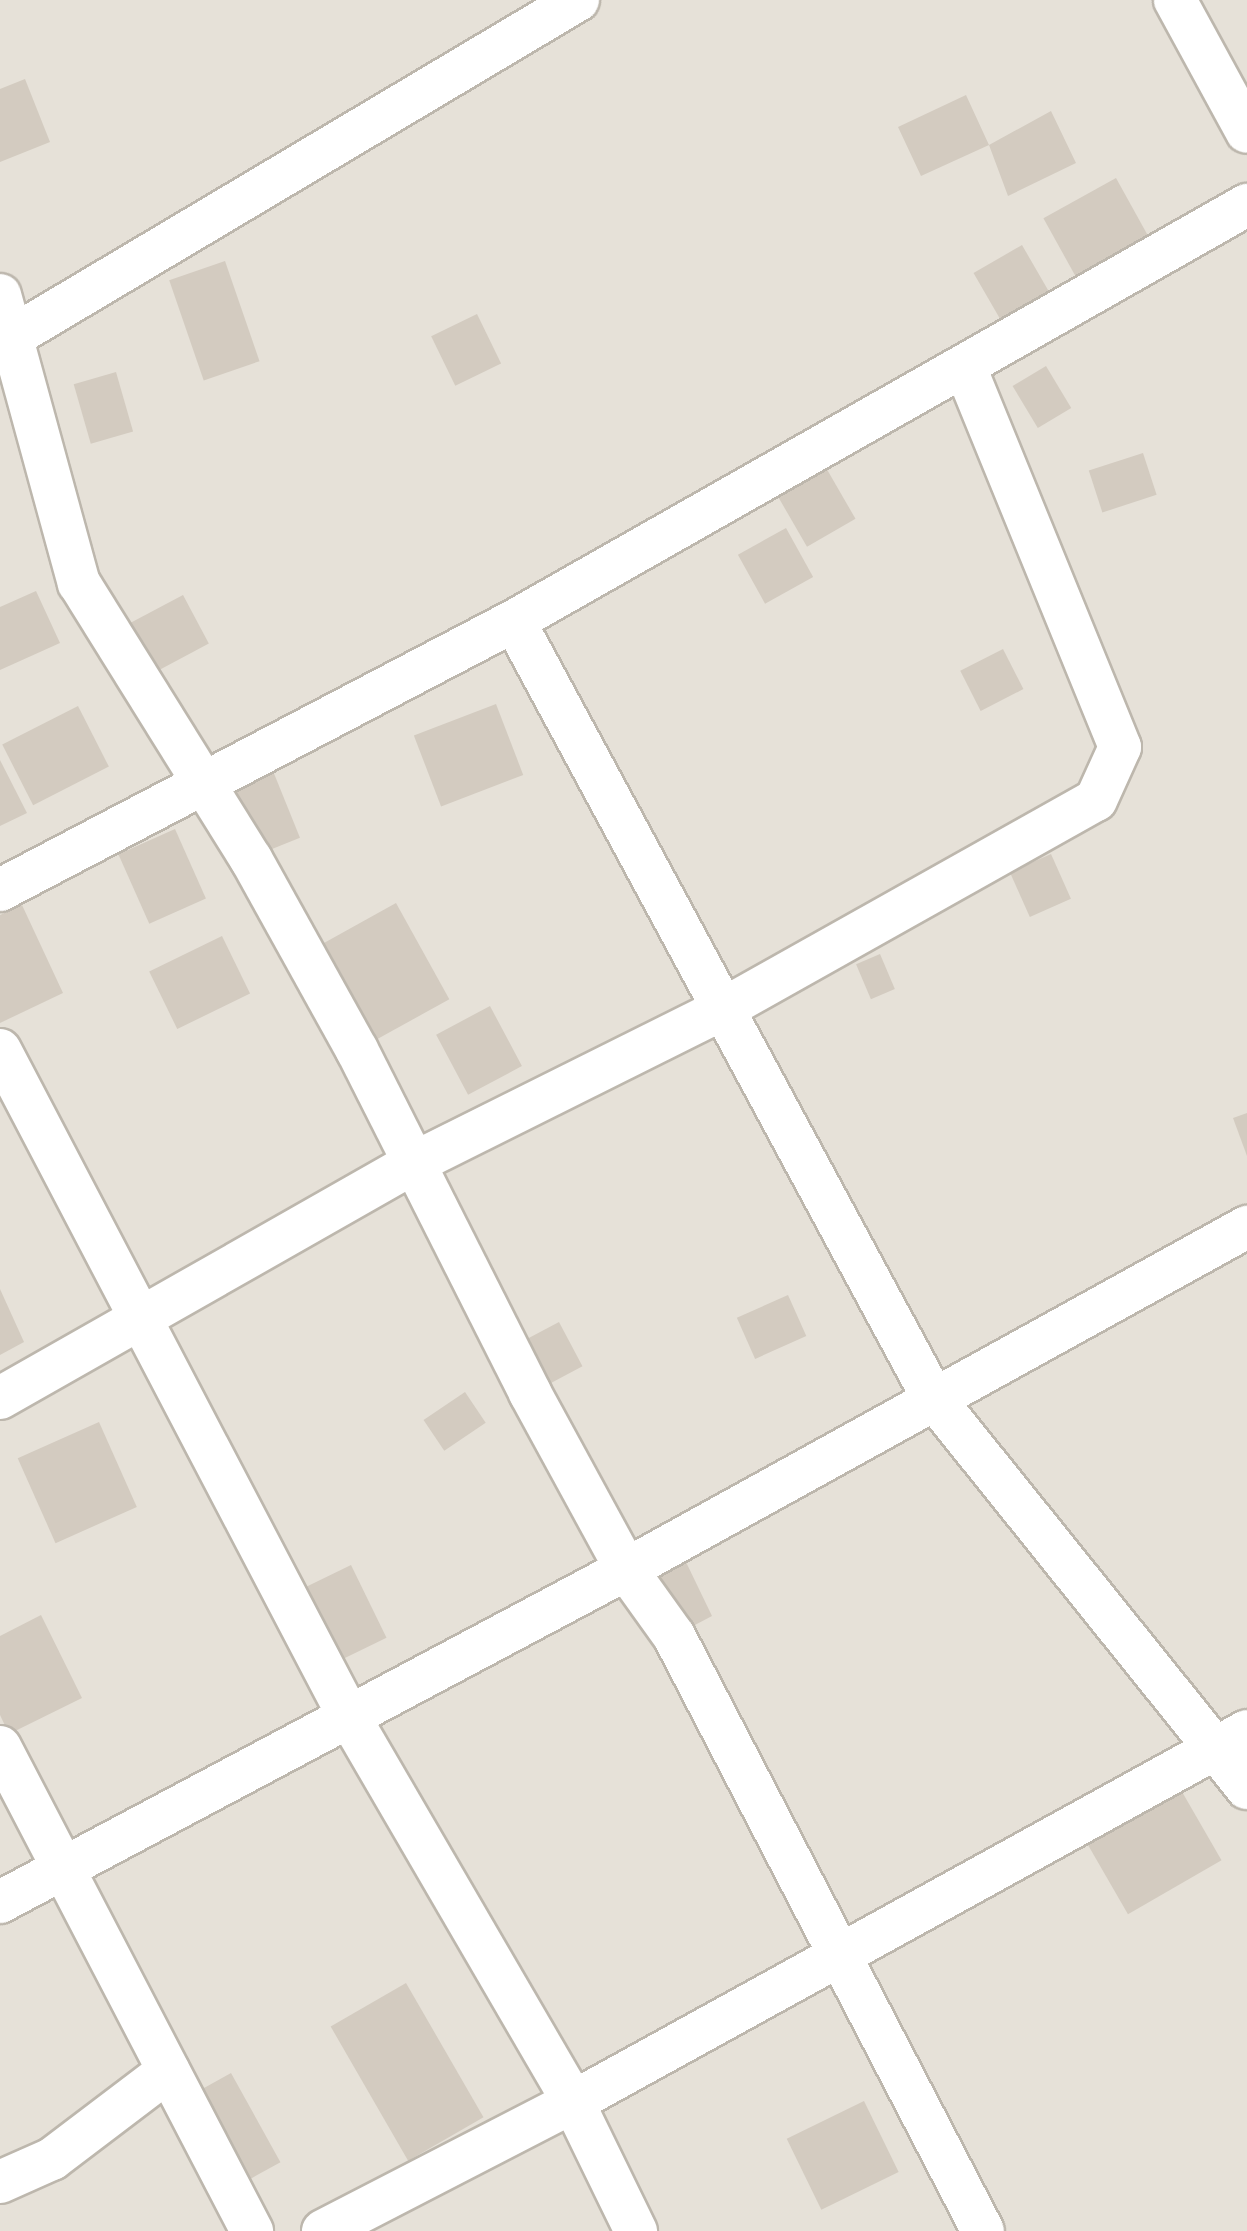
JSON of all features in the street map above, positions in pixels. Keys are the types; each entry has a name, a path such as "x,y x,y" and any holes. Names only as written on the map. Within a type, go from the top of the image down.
{"street":[{"path":"10,338 578,0"},
{"path":"1175,0 1247,132"},
{"path":"0,890 514,621 966,368 1247,204"},
{"path":"0,295 80,583 357,1050 410,1165 626,1569 674,1636 983,2231"},
{"path":"0,1398 410,1165 724,1008 1096,800 1120,747 966,368"},
{"path":"514,621 932,1396 1231,1740 1247,1788"},
{"path":"0,1050 348,1712 573,2102 636,2231"},
{"path":"0,1902 348,1712 626,1569 932,1396 1247,1227"},
{"path":"323,2231 573,2102 1231,1740"},
{"path":"0,1747 252,2231"},
{"path":"0,2182 52,2160 168,2071"}],"shaded area":[{"path":"0,0 1247,0 1247,2231 0,2231"}],"building":[{"path":"25,79 50,142 0,162 0,89"},
{"path":"966,95 989,145 921,176 898,127"},
{"path":"1051,111 1076,163 1008,196 989,145"},
{"path":"1116,178 1148,236 1075,276 1043,218"},
{"path":"1022,245 1052,298 1004,326 974,273"},
{"path":"225,261 260,361 204,380 169,280"},
{"path":"477,314 501,363 455,386 431,336"},
{"path":"1046,366 1071,408 1038,428 1013,386"},
{"path":"116,372 133,432 91,444 74,384"},
{"path":"1143,453 1157,495 1102,512 1089,471"},
{"path":"825,466 856,519 807,547 777,494"},
{"path":"786,528 813,577 765,604 738,555"},
{"path":"36,591 60,643 0,670 0,607"},
{"path":"183,595 209,644 146,677 120,628"},
{"path":"1003,649 1023,689 981,711 960,671"},
{"path":"496,704 523,775 441,806 414,736"},
{"path":"78,706 109,767 33,805 2,745"},
{"path":"0,760 27,813 0,826"},
{"path":"273,771 300,838 251,858 224,791"},
{"path":"175,829 206,898 149,924 118,854"},
{"path":"1051,854 1071,899 1030,917 1010,872"},
{"path":"396,903 449,999 357,1051 303,954"},
{"path":"22,905 63,993 0,1023 0,915"},
{"path":"222,936 250,994 177,1029 149,972"},
{"path":"880,954 895,989 871,999 856,964"},
{"path":"490,1006 522,1066 468,1095 436,1035"},
{"path":"1247,1113 1247,1156 1233,1118"},
{"path":"0,1289 24,1342 0,1355"},
{"path":"788,1295 806,1336 755,1359 737,1318"},
{"path":"559,1322 582,1366 531,1393 508,1349"},
{"path":"465,1392 486,1423 444,1451 424,1420"},
{"path":"99,1422 137,1507 56,1543 18,1458"},
{"path":"685,1560 712,1616 674,1636 638,1563"},
{"path":"351,1565 387,1638 325,1668 290,1595"},
{"path":"41,1615 82,1698 9,1734 0,1715 0,1636"},
{"path":"1170,1771 1222,1860 1128,1914 1076,1825"},
{"path":"406,1983 484,2117 408,2161 331,2026"},
{"path":"231,2073 280,2162 232,2189 183,2100"},
{"path":"864,2101 899,2172 821,2210 787,2139"}]}
